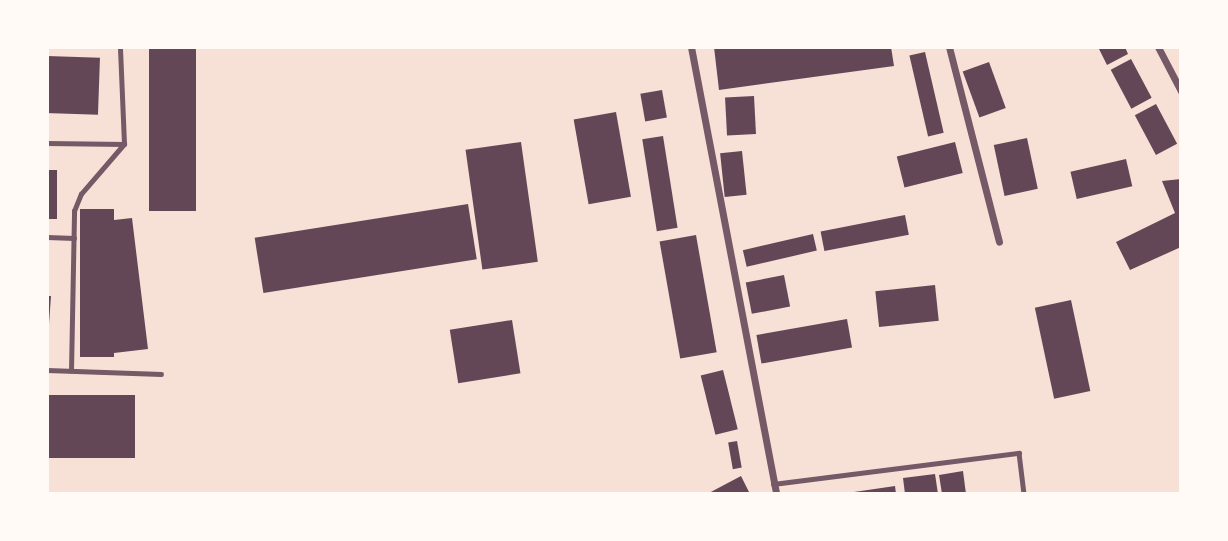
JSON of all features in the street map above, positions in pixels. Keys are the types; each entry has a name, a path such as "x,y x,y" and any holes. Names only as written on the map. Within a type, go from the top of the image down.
{"street":[{"path":"691,47 776,494"},
{"path":"949,47 999,242"},
{"path":"1158,47 1181,91"}],"lane":[{"path":"71,371 74,211 81,194 124,144 120,47"},
{"path":"47,143 124,144"},
{"path":"47,237 74,238"},
{"path":"47,370 161,374"},
{"path":"772,484 1019,453 1024,494"}],"building":[{"path":"149,47 196,47 196,211 149,211"},
{"path":"714,47 891,47 894,66 719,90"},
{"path":"1098,47 1125,47 1128,54 1107,65"},
{"path":"925,52 944,133 928,136 909,56"},
{"path":"47,56 100,58 98,115 47,113"},
{"path":"1131,59 1152,98 1131,109 1111,70"},
{"path":"989,62 1006,108 979,118 963,72"},
{"path":"662,90 667,118 645,121 640,94"},
{"path":"754,96 756,134 727,135 725,98"},
{"path":"1156,104 1177,144 1156,155 1135,115"},
{"path":"616,112 631,197 589,204 574,119"},
{"path":"663,136 678,228 657,231 642,139"},
{"path":"1027,138 1038,189 1005,196 994,145"},
{"path":"521,142 538,262 482,270 466,150"},
{"path":"955,142 963,173 905,188 897,157"},
{"path":"742,151 747,195 725,197 720,153"},
{"path":"1126,159 1132,186 1077,199 1070,172"},
{"path":"47,170 57,170 57,219 47,219"},
{"path":"1181,179 1181,247 1130,270 1116,242 1175,213 1162,181"},
{"path":"468,204 477,259 263,293 255,238"},
{"path":"80,209 114,209 114,220 132,218 148,349 114,353 114,357 80,357"},
{"path":"905,215 909,235 824,251 821,231"},
{"path":"813,234 817,251 747,267 743,250"},
{"path":"696,235 717,352 680,359 660,241"},
{"path":"784,275 790,306 752,314 746,282"},
{"path":"935,285 939,321 879,327 875,291"},
{"path":"47,296 51,296 49,324 47,324"},
{"path":"1071,300 1090,391 1054,399 1035,308"},
{"path":"847,319 852,348 761,364 756,335"},
{"path":"512,320 520,373 458,383 450,330"},
{"path":"723,370 738,429 715,435 701,376"},
{"path":"47,395 135,395 135,458 47,458"},
{"path":"737,441 742,468 733,469 728,443"},
{"path":"963,471 966,494 942,494 939,475"},
{"path":"935,474 938,494 905,494 903,478"},
{"path":"741,476 750,494 707,494"},
{"path":"895,486 896,494 854,494 854,492"}]}
